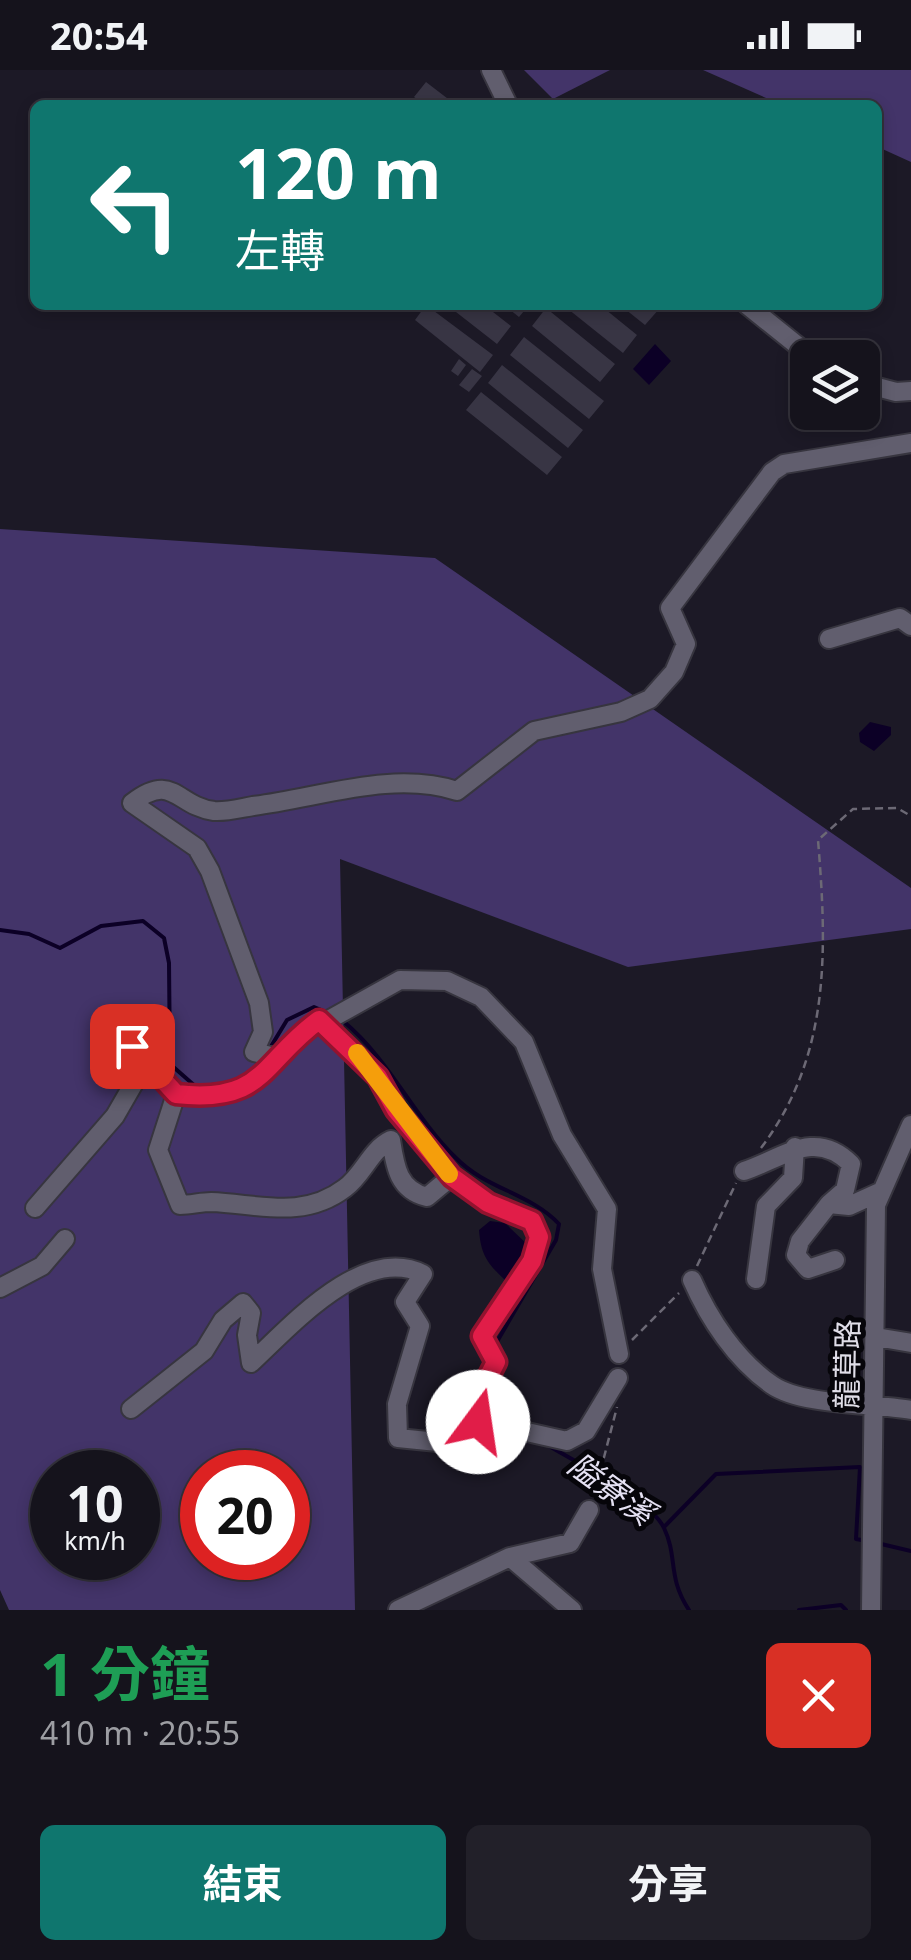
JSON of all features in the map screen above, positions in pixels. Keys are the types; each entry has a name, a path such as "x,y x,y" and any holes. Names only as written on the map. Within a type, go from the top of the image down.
{"street":[{"path":"491,70 506,100"},
{"path":"752,310 790,340"},
{"path":"880,387 911,391"},
{"path":"279,1058 254,1052 263,1032 259,1003 210,871 197,848 146,816 132,802 149,789 164,788 214,811 384,784 434,784 457,791 534,730 622,712 650,699 674,672 686,644 670,608 772,472 784,464 911,444"},
{"path":"829,638 900,618 911,626"},
{"path":"324,1023 357,1000 400,980 447,981 482,996 524,1042 562,1135 607,1209 602,1269 618,1354"},
{"path":"35,1208 115,1116 134,1082 124,1054 132,1046 176,1094 228,1092 259,1081 299,1034 319,1020 378,1077 396,1110 452,1177 488,1203 532,1221 539,1237 532,1261 482,1336 496,1362 476,1401 478,1422 467,1444 398,1438 398,1404 420,1326 405,1302 424,1274 412,1268 366,1274 343,1283 251,1363 247,1334 251,1313 243,1303 223,1320 204,1351 131,1409"},
{"path":"176,1094 158,1150 180,1205 206,1202 306,1209 326,1202 362,1175 378,1146 391,1140 396,1174 413,1194 426,1197 452,1177"},
{"name":"龍草路","path":"871,1610 879,1198 911,1125"},
{"path":"744,1170 774,1160 795,1146 814,1144 838,1152 850,1164 845,1190 800,1241 796,1255 808,1268 834,1260"},
{"path":"756,1279 766,1206 793,1178 795,1146"},
{"path":"829,1204 849,1206 879,1198"},
{"path":"0,1288 42,1266 66,1240"},
{"path":"692,1280 711,1323 774,1386 829,1401 911,1410"},
{"path":"876,1337 911,1343"},
{"path":"478,1422 567,1441 586,1431 618,1378"},
{"path":"398,1610 510,1557 570,1543 590,1510"},
{"path":"510,1557 572,1610"}],"path":[{"path":"618,1354 692,1280 706,1241 744,1170 778,1126 799,1084 824,990 818,840 853,809 897,808 911,816"},
{"path":"590,1510 618,1406"}],"shaded area":[{"path":"524,70 610,70 553,99"},
{"path":"703,70 911,70 911,162 882,149 882,100 771,100"},
{"path":"655,344 671,361 649,385 633,369"},
{"path":"0,529 435,558 911,888 911,929 628,967 340,859 355,1610 9,1610 0,1590"},
{"path":"870,722 891,727 891,735 874,751 860,742 859,733"},
{"path":"490,1221 505,1223 530,1247 506,1281 490,1264 482,1247 479,1230"}],"building":[{"path":"426,82 449,100 418,100 414,97"},
{"path":"422,310 433,310 493,355 480,372 415,320"},
{"path":"453,310 490,310 511,326 497,344"},
{"path":"548,310 615,364 600,382 532,326"},
{"path":"569,310 606,310 637,335 623,353"},
{"path":"626,310 658,310 645,325"},
{"path":"524,337 604,401 589,419 510,355"},
{"path":"459,359 466,365 458,376 451,371"},
{"path":"502,365 583,430 568,448 488,383"},
{"path":"472,369 482,376 469,392 459,385"},
{"path":"481,392 562,457 547,475 466,410"}],"waterway":[{"name":"隘寮溪","path":"0,930 29,934 60,948 101,926 143,921 164,938 169,963 170,1064 195,1086 227,1084"},
{"name":"隘寮溪","path":"270,1048 287,1020 314,1007 326,1012"},
{"name":"隘寮溪","path":"343,1021 360,1036 456,1158 481,1177 535,1205 559,1224 556,1240 495,1345"},
{"name":"隘寮溪","path":"466,1429 450,1426 488,1357"},
{"name":"隘寮溪","path":"480,1433 530,1442"},
{"name":"隘寮溪","path":"549,1446 612,1482 656,1517 668,1538 678,1587 689,1610"},
{"path":"665,1526 716,1474 860,1467 856,1539 867,1541"},
{"path":"877,1543 911,1551"},
{"name":"隘寮溪","path":"799,1610 841,1605 846,1610"}],"slow traffic":[{"path":"357,1053 378,1077 396,1110 449,1174"}],"route":[{"path":"132,1046 176,1094 228,1092 259,1081 299,1034 319,1020 378,1077 396,1110 452,1177 488,1203 532,1221 539,1237 532,1261 482,1336 496,1362 476,1401 478,1422"}]}
